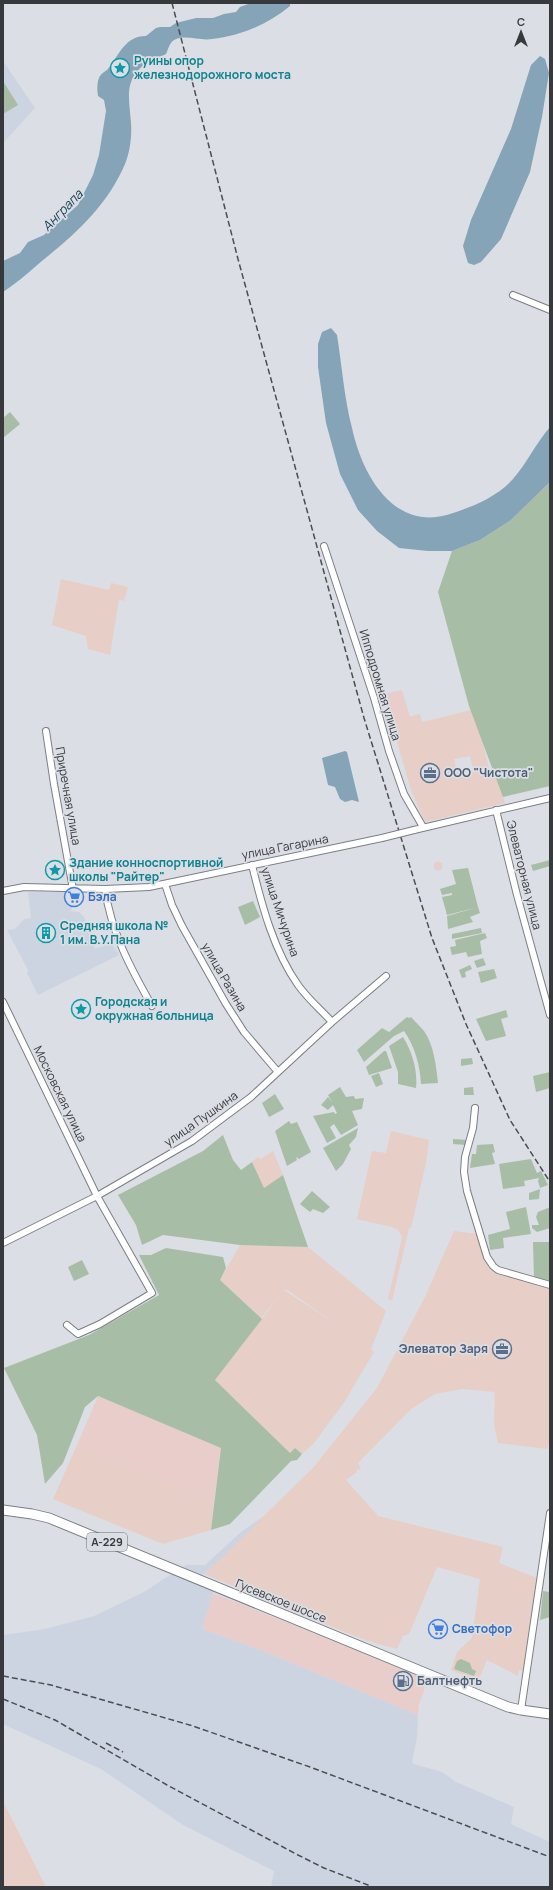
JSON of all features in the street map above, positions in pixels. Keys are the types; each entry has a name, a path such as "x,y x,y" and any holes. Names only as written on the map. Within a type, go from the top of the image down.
{"highway":[{"name":"Гусевское шоссе","path":"3,1510 49,1518 521,1710 550,1714"}],"street":[{"path":"514,295 550,310"},
{"name":"Ипподромная улица","path":"324,546 374,698 391,758 404,794 423,827"},
{"name":"Приречная улица","path":"46,731 73,889"},
{"path":"423,827 550,798"},
{"name":"Элеваторная улица","path":"496,810 517,895 550,1015"},
{"name":"улица Гагарина","path":"3,891 24,887 105,890 133,889 165,884 382,838 423,827"},
{"name":"улица Мичурина","path":"252,865 274,937 284,962 299,986 332,1022"},
{"name":"улица Разина","path":"165,884 172,905 226,1004 244,1032 278,1072"},
{"path":"105,890 107,907 126,959 152,1006"},
{"name":"улица Пушкина","path":"3,1243 97,1196 192,1141 234,1111 332,1022 386,976"},
{"name":"Московская улица","path":"3,1002 97,1196 152,1293 100,1324 78,1334 67,1325"},
{"path":"475,1108 473,1128 465,1157 464,1172 467,1191 487,1257 493,1266 498,1270 550,1284"},
{"path":"521,1710 550,1513"}],"shaded area":[{"path":"3,61 35,108 3,143"},
{"path":"61,579 109,590 111,583 128,587 124,601 119,599 110,655 88,649 86,636 52,625"},
{"path":"402,690 410,717 391,721 383,694"},
{"path":"475,709 490,773 495,772 505,803 425,822 411,790 391,721 420,714 422,722","holes":["470,756 474,772 458,776 454,759","435,762 438,774 426,776 423,765"]},
{"path":"438,861 443,866 438,871 433,866"},
{"path":"28,892 72,892 72,909 70,911 79,912 84,917 95,949 112,943 119,955 38,995 27,973 28,970 7,930 15,929 24,919 31,918"},
{"path":"391,1131 429,1140 426,1163 392,1301 388,1299 402,1238 401,1235 398,1230 392,1227 357,1219 372,1151 386,1153"},
{"path":"273,1151 283,1175 264,1188 252,1162 258,1157 261,1159"},
{"path":"454,1231 478,1234 489,1269 550,1287 550,1444 548,1444 548,1449 498,1443 494,1424 495,1392 462,1389 435,1394 411,1409 358,1463 361,1470 357,1469 357,1472 346,1480 378,1516 503,1547 499,1563 537,1578 523,1671 519,1670 518,1676 487,1660 478,1681 451,1670 457,1652 472,1638 480,1579 437,1567 409,1634 403,1636 397,1649 368,1641 305,1616 307,1610 302,1608 299,1613 204,1574 313,1468 377,1388 425,1297"},
{"path":"240,1245 308,1247 386,1311 371,1349 374,1352 343,1404 314,1443 302,1454 295,1448 290,1453 215,1380 281,1294 261,1318 220,1280","holes":["286,1289 339,1326 284,1290"]},
{"path":"98,1396 221,1448 214,1501 77,1445"},
{"path":"77,1445 214,1501 211,1530 163,1544 53,1499"},
{"path":"264,1516 224,1556 199,1578 179,1569 186,1565 205,1565 241,1532"},
{"path":"173,1573 214,1590 202,1629 260,1650 418,1715 417,1737 412,1762 414,1764 442,1772 456,1782 514,1807 511,1824 550,1842 550,1887 271,1887 274,1871 183,1825 101,1769 3,1724 3,1635 45,1629 94,1616 144,1592"},
{"path":"213,1593 425,1677 424,1691 419,1704 418,1715 260,1650 202,1629"},
{"path":"3,1801 46,1887 3,1887"}],"green space":[{"path":"3,81 18,105 3,114"},
{"path":"10,412 20,424 3,438 3,418"},
{"path":"550,482 550,786 503,797 469,706 438,592 452,551 480,540 511,520"},
{"path":"550,860 550,866 533,871 531,865"},
{"path":"468,868 478,907 447,915 442,897 452,895 452,893 442,895 440,889 456,884 452,870"},
{"path":"253,901 260,917 245,925 238,907"},
{"path":"478,907 480,913 470,917 473,922 448,929 447,916"},
{"path":"481,928 482,933 452,939 452,934"},
{"path":"485,933 487,938 480,941 482,954 468,957 466,952 452,955 450,947 456,946 455,940"},
{"path":"483,958 486,965 477,968 474,961"},
{"path":"470,965 472,969 465,972 466,977 462,978 459,970"},
{"path":"494,969 497,978 481,983 478,972"},
{"path":"506,1010 508,1017 501,1019 506,1036 486,1041 476,1019"},
{"path":"407,1017 411,1017 424,1031 430,1043 434,1056 438,1083 421,1084 416,1056 404,1031 394,1036 364,1062 357,1050 382,1028 389,1032"},
{"path":"403,1037 414,1061 416,1088 398,1084 398,1072 389,1046"},
{"path":"384,1051 386,1051 392,1068 369,1075 366,1067"},
{"path":"472,1058 473,1064 461,1066 461,1059"},
{"path":"550,1072 550,1088 536,1092 533,1076"},
{"path":"379,1073 383,1084 376,1087 371,1076"},
{"path":"340,1087 346,1097 354,1096 355,1099 364,1098 362,1109 352,1111 358,1125 341,1135 334,1124 330,1127 336,1138 327,1143 313,1116 334,1112 335,1114 337,1113 333,1105 328,1110 321,1105 328,1097 332,1102 328,1095"},
{"path":"473,1087 474,1095 464,1095 464,1088"},
{"path":"275,1094 284,1109 269,1117 262,1103"},
{"path":"289,1121 291,1124 297,1122 311,1152 299,1159 296,1157 297,1160 287,1166 275,1131"},
{"path":"358,1128 356,1137 349,1145 351,1149 343,1164 336,1171 323,1148"},
{"path":"223,1135 233,1160 241,1170 252,1162 264,1188 283,1175 308,1247 240,1245 163,1235 142,1245 136,1225 118,1195 203,1151"},
{"path":"453,1139 467,1140 466,1145 453,1144"},
{"path":"493,1144 495,1152 492,1153 495,1164 470,1168 472,1154 476,1154 477,1145"},
{"path":"531,1159 537,1173 541,1171 548,1185 540,1188 538,1181 539,1178 524,1181 525,1186 503,1189 499,1164"},
{"path":"540,1189 539,1199 529,1200 529,1193"},
{"path":"312,1191 330,1207 323,1213 313,1209 310,1212 300,1204"},
{"path":"526,1207 531,1234 503,1238 504,1248 490,1250 488,1235 510,1229 506,1212"},
{"path":"548,1208 550,1209 550,1228 537,1232 532,1228 532,1225 539,1225 536,1217 538,1212"},
{"path":"533,1242 550,1242 550,1282 534,1278"},
{"path":"166,1248 223,1257 226,1268 220,1280 262,1319 215,1380 290,1453 295,1448 302,1454 297,1460 291,1461 230,1524 211,1530 221,1448 98,1396 85,1407 63,1463 45,1484 37,1435 4,1368 89,1335 159,1295 139,1255 151,1255"},
{"path":"82,1260 89,1274 74,1281 68,1267"},
{"path":"543,1591 550,1592 550,1617 540,1620"},
{"path":"461,1659 470,1663 472,1669 476,1671 474,1676 454,1669 457,1661"}],"water":[{"name":"Анграпа","path":"251,3 290,3 290,6 263,24 244,32 208,39 176,39 171,43 166,54 151,60 135,74 131,81 129,96 131,133 128,154 125,164 111,191 82,226 60,246 3,292 3,261 20,253 28,242 44,235 78,205 93,175 99,155 106,111 104,100 98,96 98,80 108,69 123,47 133,39 146,36 156,28 170,27 176,23 196,18 213,18 236,12 240,7"},
{"path":"540,56 545,59 549,73 542,117 530,172 501,239 481,262 474,265 468,263 463,246 471,220 511,129 531,65"},
{"path":"331,328 337,335 347,405 357,446 373,481 384,495 397,507 412,515 430,517 450,514 484,501 500,491 513,479 550,427 550,482 511,520 480,540 452,551 428,551 399,548 377,531 358,510 340,474 326,423 318,367 318,344 322,332"},
{"path":"345,751 347,752 359,802 352,800 345,802 340,799 335,787 328,785 322,758"}],"railway":[{"path":"172,3 238,259 364,718 432,938 466,1024 510,1120 550,1182"},
{"path":"3,1676 51,1685 193,1726 310,1767 550,1857"},
{"path":"3,1699 55,1720 167,1785 298,1855 324,1868 373,1887"},
{"path":"106,1743 123,1752"}],"place":[{"name":"Руины опор железнодорожного моста","path":"120,68"},
{"name":"ООО \"Чистота\"","path":"430,773"},
{"name":"Здание конноспортивной школы \"Райтер\"","path":"55,870"},
{"name":"Бэла","path":"74,897"},
{"name":"Средняя школа № 1 им. В.У.Пана","path":"46,933"},
{"name":"Городская и окружная больница","path":"81,1009"},
{"name":"Элеватор Заря","path":"502,1349"},
{"name":"Светофор","path":"438,1629"},
{"name":"Балтнефть","path":"403,1681"}]}
